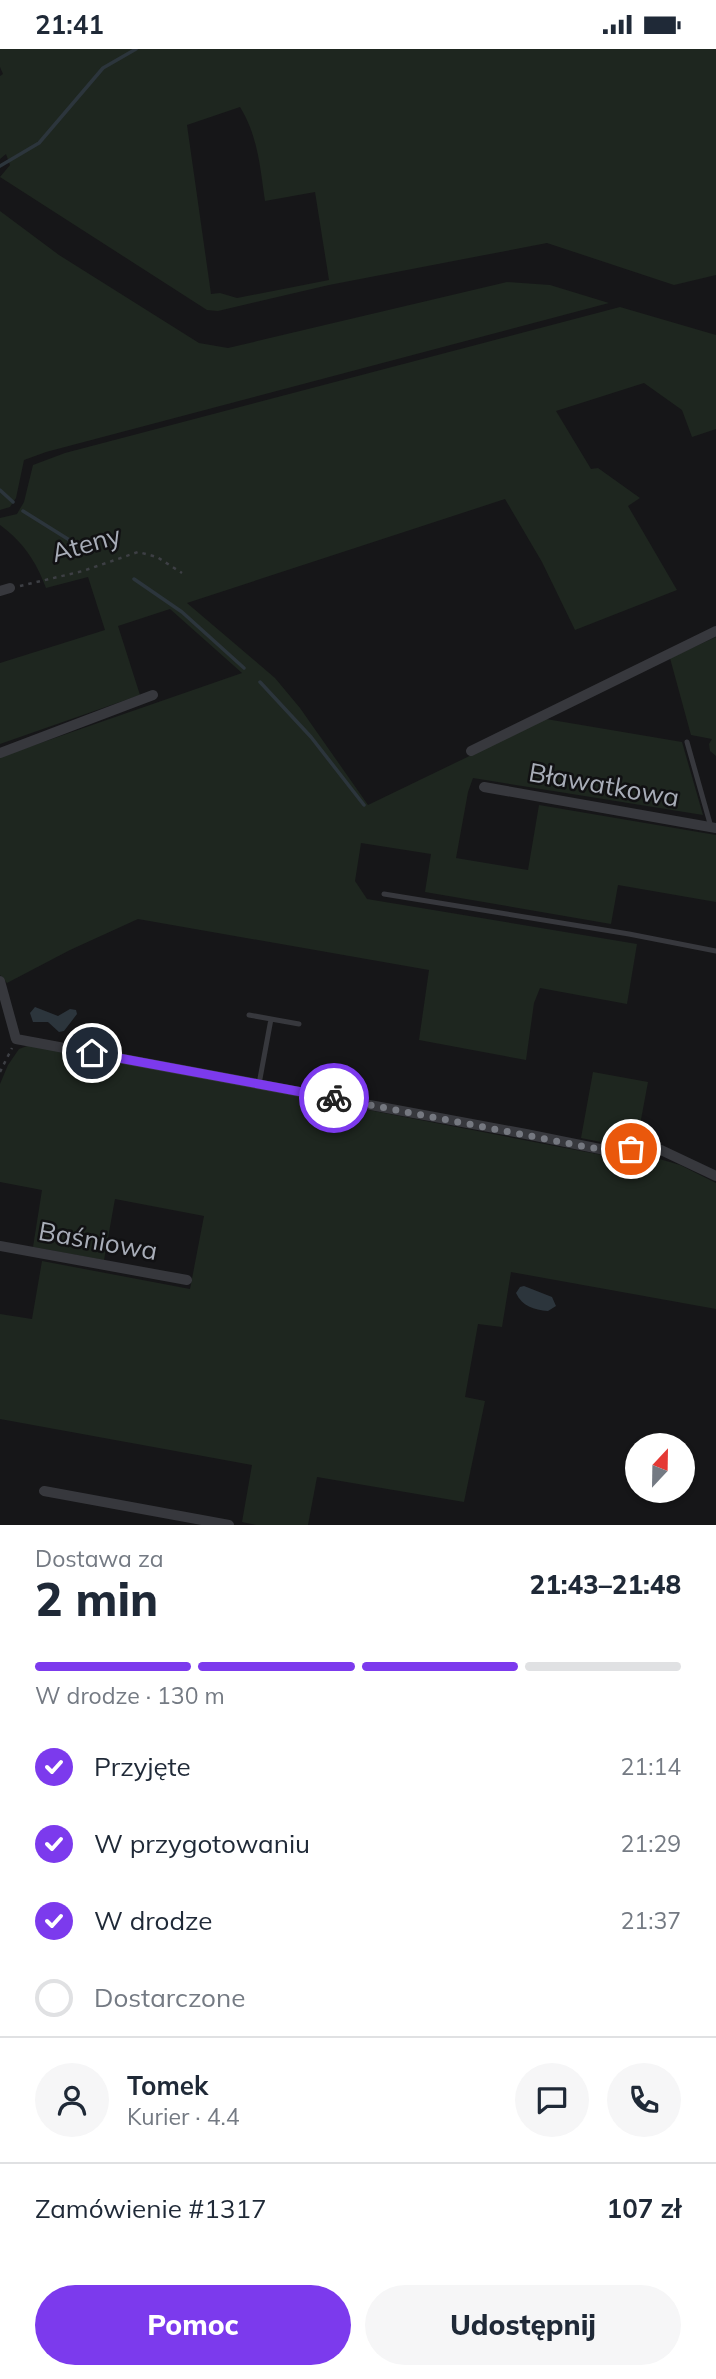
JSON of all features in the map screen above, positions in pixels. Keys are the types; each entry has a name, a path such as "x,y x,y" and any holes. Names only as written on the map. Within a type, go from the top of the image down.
{"street":[{"path":"471,751 716,631"},
{"path":"0,753 153,695"},
{"name":"Bławatkowa","path":"484,787 714,827"},
{"path":"0,981 16,1039 592,1148 661,1150 716,1176"},
{"name":"Baśniowa","path":"0,1246 187,1280"},
{"path":"44,1491 229,1525"}],"lane":[{"path":"687,742 714,827"},
{"path":"384,894 716,951"},
{"path":"249,1015 299,1024"},
{"path":"259,1084 271,1019"}],"path":[{"name":"Ateny","path":"5,590 83,571 138,552 157,557 181,573"},
{"path":"0,1072 16,1039"}],"shaded area":[{"path":"0,49 716,49 716,275 674,285 547,243 329,285 218,311 207,310 0,177 10,165 6,154 0,159 0,76 3,74 0,67","holes":["240,107 257,152 265,201 315,192 329,280 237,298 220,293 211,294 187,125"]},
{"path":"0,211 59,255 199,343 228,348 507,282 550,285 609,303 46,452 24,460 16,498 10,507 0,510"},
{"path":"620,307 716,335 716,429 692,437 682,410 644,383 556,411 591,469 598,468 640,498 628,506 677,590 575,630 542,562 505,499 187,603 275,678 300,708 368,805 546,719 682,742 703,815 473,778 456,858 528,870 539,805 716,835 716,902 618,885 611,924 425,892 431,854 361,843 355,881 367,899 637,944 627,1004 540,988 534,1003 526,1060 419,1040 429,970 138,919 7,983 0,975 0,757 242,673 170,609 118,626 140,695 0,744 0,663 105,630 88,577 46,588 28,553 0,525 0,518 17,514 24,502 33,465 65,453"},
{"path":"716,637 716,756 710,751 709,744 712,739 691,735 670,658"},
{"path":"35,1007 58,1016 70,1009 76,1010 77,1014 64,1031 59,1032 48,1022 33,1022 30,1013"},
{"path":"30,1045 602,1155 656,1158 680,1165 716,1183 716,1309 511,1272 502,1327 478,1324 465,1397 485,1401 464,1502 317,1477 308,1525 256,1525 242,1522 252,1465 0,1419 0,1314 32,1319 42,1261 190,1289 204,1216 115,1199 104,1260 33,1247 42,1190 0,1182 0,1084 19,1049"},
{"path":"593,1072 648,1082 637,1141 606,1143 581,1138"},
{"path":"524,1286 552,1297 556,1306 548,1311 525,1304 516,1293"}],"waterway":[{"path":"0,166 39,143 103,68 136,49"},
{"path":"0,490 13,502"},
{"path":"23,511 87,551"},
{"path":"134,579 182,612 244,668"},
{"path":"260,682 311,737 364,805"}],"way so far":[{"path":"334,1098 592,1148 631,1149"}],"route":[{"path":"92,1053 334,1098"}]}
